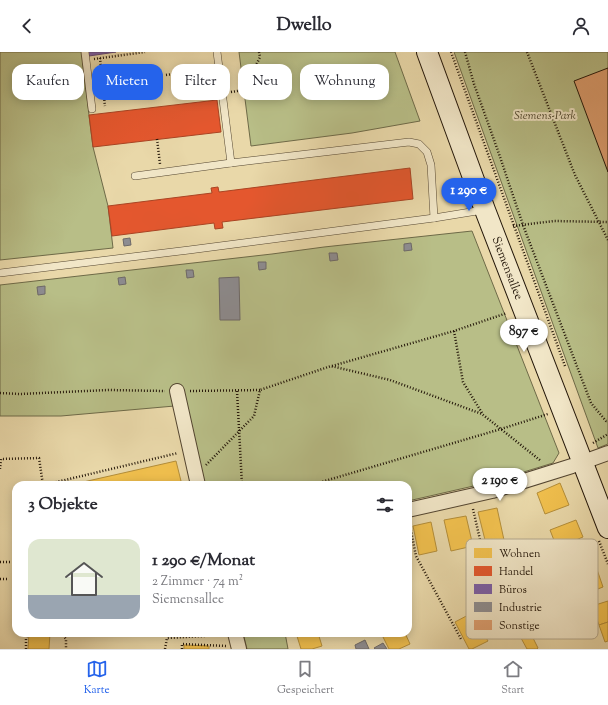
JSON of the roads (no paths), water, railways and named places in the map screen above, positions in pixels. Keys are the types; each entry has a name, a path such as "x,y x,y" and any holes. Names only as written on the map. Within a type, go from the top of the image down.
{"main road":[{"name":"Siemensallee","path":"427,52 485,210 608,528"}],"street":[{"path":"177,391 197,481"},
{"path":"412,509 492,491 554,472 608,452"},
{"path":"236,637 239,649"}],"lane":[{"path":"85,52 92,109"},
{"path":"218,52 231,163"},
{"path":"135,176 409,142 419,144 427,152 431,165 434,218"},
{"path":"0,273 189,250 485,210"}],"park label":[{"name":"Siemens-Park","path":"545,115"}]}
